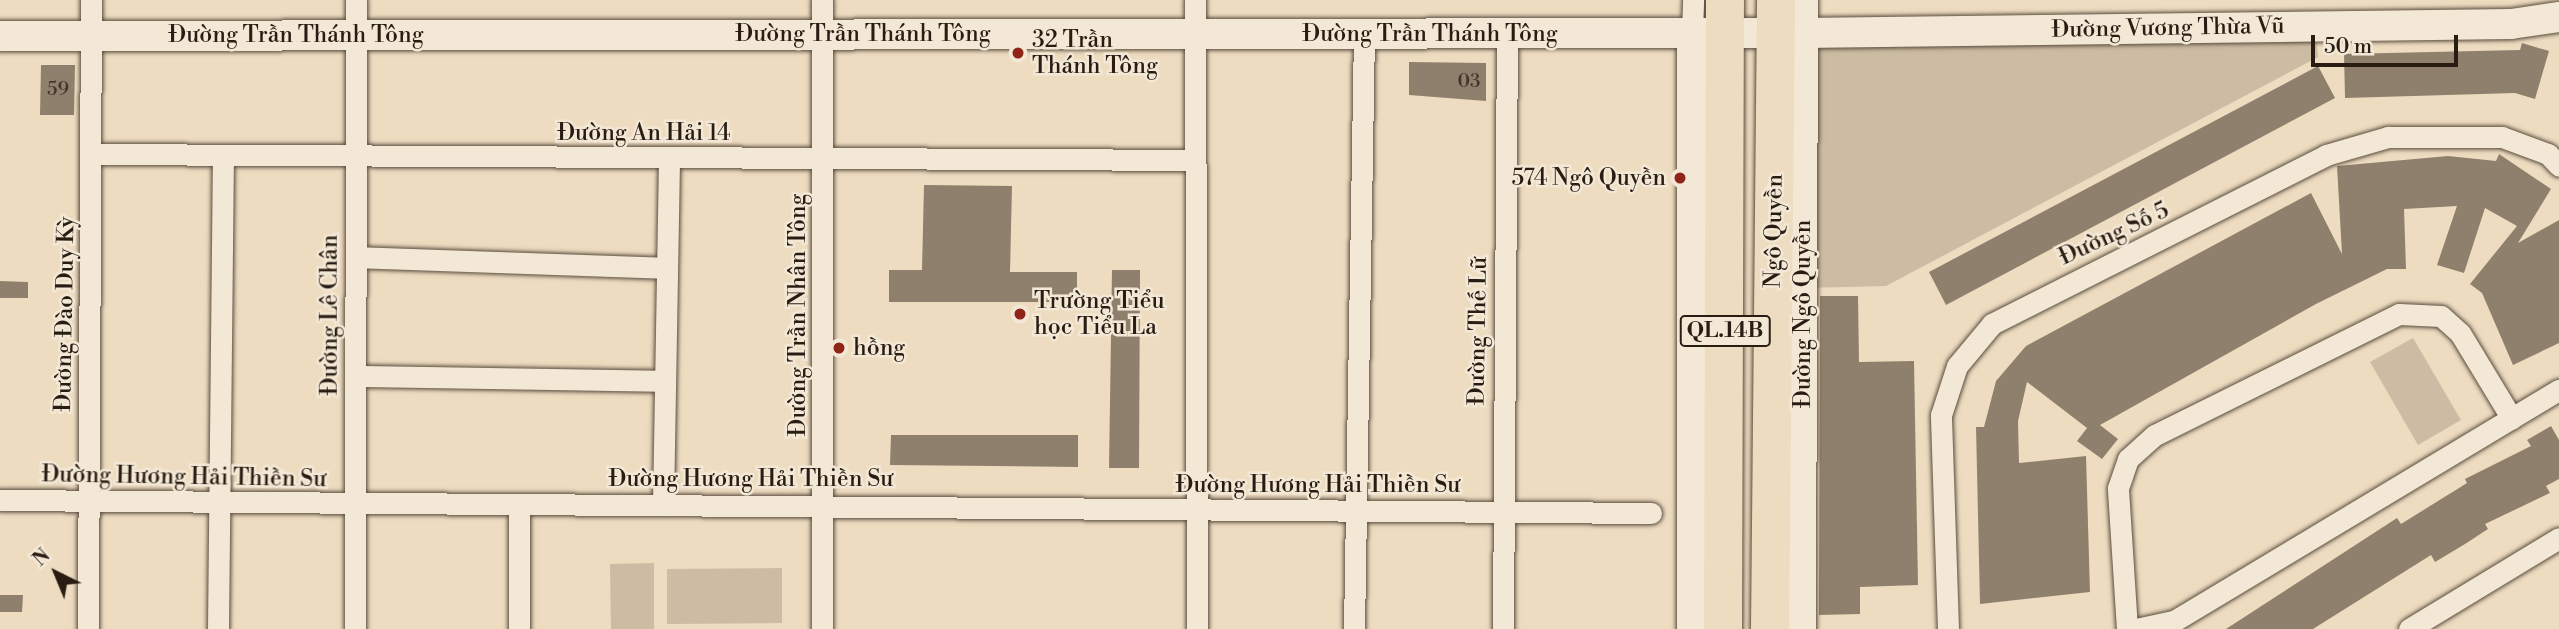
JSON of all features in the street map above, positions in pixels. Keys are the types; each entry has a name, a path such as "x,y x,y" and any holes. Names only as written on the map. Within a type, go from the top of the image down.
{"highway":[{"name":"QL.14B","path":"1714,21 1723,629"},
{"name":"Ngô Quyền","path":"1770,629 1785,22"}],"street":[{"name":"Đường Đào Duy Kỳ","path":"88,629 93,154 90,0"},
{"name":"Đường Lê Chân","path":"355,629 354,506 358,376 356,0"},
{"name":"Đường Trần Nhân Tông","path":"822,0 822,629"},
{"path":"1195,0 1194,511 1197,629"},
{"path":"1692,629 1714,21 1693,0"},
{"name":"Đường Ngô Quyền","path":"1801,629 1785,22 1802,0"},
{"name":"Đường Vương Thừa Vũ","path":"1714,21 2511,24 2559,17"},
{"name":"Đường Trần Thánh Tông","path":"0,36 1196,36 1507,33 1714,21"},
{"name":"Đường Thế Lữ","path":"1503,629 1507,33"},
{"path":"1354,629 1352,511 1364,34"},
{"name":"Đường Số 5","path":"1948,629 1941,415 1956,366 1992,324 2326,155 2388,137 2502,137 2548,154 2559,166"},
{"name":"Đường An Hải 14","path":"93,154 669,160 1195,160"},
{"path":"218,629 216,504 223,156"},
{"path":"663,504 669,160"},
{"path":"356,257 667,268"},
{"path":"2127,629 2118,488 2128,459 2155,435 2399,314 2441,316 2460,332 2512,419"},
{"path":"358,376 665,381"},
{"path":"2136,629 2174,621 2559,390"},
{"name":"Đường Hương Hải Thiền Sư","path":"0,500 519,508 663,504 824,504 1194,511 1651,513"},
{"path":"519,508 519,629"},
{"path":"2409,629 2559,538"}],"shaded area":[{"path":"2315,26 2318,57 1886,286 1803,288 1803,33"},
{"path":"2413,338 2461,420 2418,445 2370,362"},
{"path":"654,563 654,629 611,629 610,564"},
{"path":"782,568 782,623 667,624 667,569"}],"building":[{"path":"2522,43 2549,51 2535,99 2515,93 2345,98 2344,54 2520,50"},
{"path":"1409,62 1486,63 1486,101 1409,95"},
{"path":"41,65 75,65 74,115 40,115"},
{"path":"2318,66 2335,98 1946,305 1929,272"},
{"path":"2499,154 2551,189 2518,243 2559,220 2559,343 2513,365 2482,293 2470,284 2517,226 2485,208 2464,273 2437,265 2457,206 2404,209 2406,269 2387,269 2316,304 2100,425 2118,439 2102,459 2077,441 2087,428 2027,382 2018,421 2019,463 2086,456 2090,592 1980,604 1976,427 1984,427 1996,381 2026,346 2311,193 2342,254 2337,166 2448,156 2496,161"},
{"path":"924,185 1012,186 1010,272 1077,272 1077,302 889,302 889,270 922,270"},
{"path":"1112,270 1140,270 1139,468 1109,468"},
{"path":"0,281 28,282 28,298 0,298"},
{"path":"1820,296 1858,296 1859,362 1914,361 1918,585 1860,587 1860,614 1819,615"},
{"path":"2551,426 2559,440 2559,479 2546,486 2550,493 2485,524 2488,529 2465,544 2435,562 2431,555 2313,629 2226,629 2397,518 2401,524 2467,483 2465,479 2531,446 2527,440"},
{"path":"891,435 1078,435 1078,467 890,465"},
{"path":"0,595 23,595 22,612 0,612"}],"place":[{"name":"32 Trần Thánh Tông","path":"1018,53"},
{"name":"574 Ngô Quyền","path":"1680,178"},
{"name":"Trường Tiểu học Tiểu La","path":"1020,314"},
{"name":"hồng","path":"839,348"}]}
